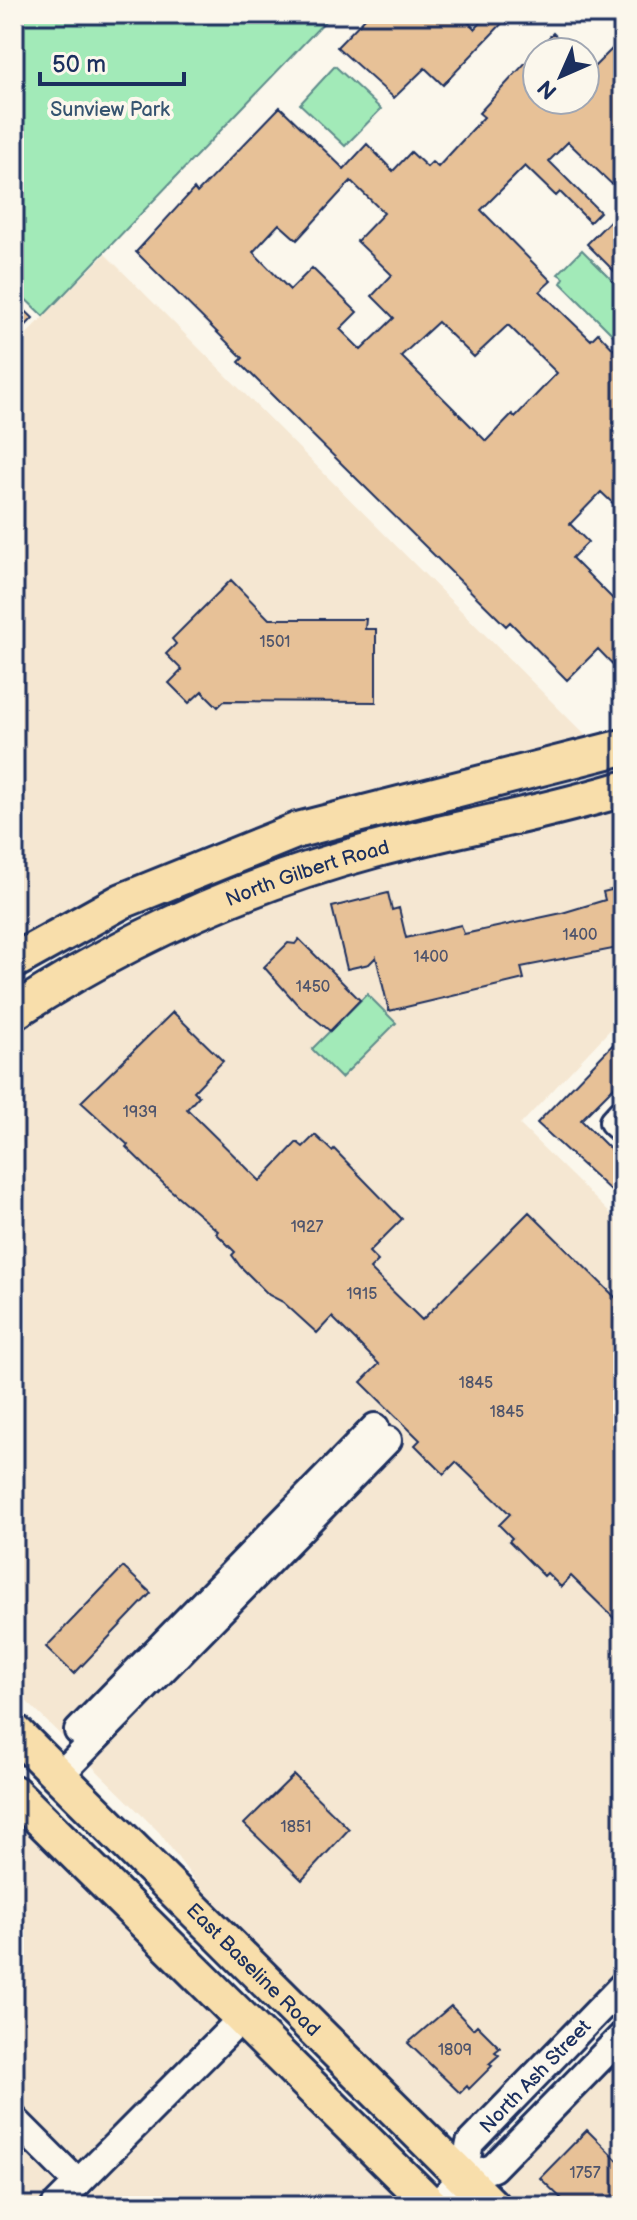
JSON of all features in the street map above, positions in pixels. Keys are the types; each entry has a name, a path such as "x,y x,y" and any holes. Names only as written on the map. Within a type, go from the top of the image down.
{"main road":[{"name":"North Gilbert Road","path":"14,961 122,901 298,830 623,747"},
{"name":"North Gilbert Road","path":"14,1012 153,933 314,868 374,850 623,789"},
{"name":"East Baseline Road","path":"14,1731 492,2206"},
{"path":"18,1805 434,2206"}],"street":[{"path":"52,1770 381,1433"},
{"name":"North Ash Street","path":"463,2177 470,2143 623,1985"},
{"path":"55,2206 242,2018"},
{"name":"North Ash Street","path":"434,2206 463,2177 493,2168 623,2035"},
{"path":"14,2119 78,2183"}],"shaded area":[{"path":"105,254 592,742 327,803 209,843 97,893 14,942 14,347"},
{"path":"623,807 623,1016 520,1125 623,1226 623,1973 467,2134 459,2136 437,2128 209,1900 159,1832 14,1689 14,1040 33,1021 87,988 193,933 302,888"},
{"path":"14,1825 27,1834 401,2202 397,2206 14,2206"},
{"path":"623,2052 623,2206 518,2206 505,2194 501,2184 503,2173"}],"green space":[{"name":"Sunview Park","path":"14,14 332,14 43,316 14,288"},
{"path":"335,66 381,109 345,146 300,104"},
{"path":"582,250 623,291 623,345 561,283 564,278 558,274"},
{"path":"367,994 396,1023 341,1078 312,1049"}],"building":[{"path":"369,14 460,14 475,29 489,14 511,14 443,85 425,68 394,98 337,47"},
{"path":"623,38 623,195 568,142 549,161 600,212 590,222 560,192 556,196 525,166 481,210 551,281 540,291 591,340 598,333 623,359 623,513 601,492 570,524 588,542 572,558 623,609 623,675 598,649 567,680 510,622 506,626 287,410 239,362 243,358 136,252 194,189 197,193 280,107 344,169 367,144 393,171 411,152 427,167 432,162 438,167 484,117 479,113 521,68 521,116 601,116 601,60","holes":["351,181 384,213 357,241 392,275 372,296 394,318 361,350 340,329 357,312 312,268 290,290 253,252 279,224 297,240","438,322 474,357 508,325 557,373 515,417 512,414 486,441 401,356"]},
{"path":"610,221 623,235 623,280 587,244"},
{"path":"14,300 33,318 14,338"},
{"path":"231,580 269,619 366,619 365,629 376,629 376,702 224,701 218,707 202,691 189,703 169,683 182,670 166,654 176,644 172,639"},
{"path":"623,887 623,947 521,967 524,979 389,1011 376,957 369,964 347,969 332,907 388,893 392,910 399,908 406,938 461,925 464,934 562,913 605,900 603,892"},
{"path":"299,939 360,1000 330,1031 297,1004 264,967 288,943 295,944"},
{"path":"173,1012 223,1061 194,1091 199,1096 187,1109 260,1181 297,1142 303,1147 315,1135 332,1151 334,1149 402,1219 369,1252 378,1261 370,1269 422,1320 529,1212 623,1305 623,1627 571,1576 561,1587 547,1573 544,1576 509,1541 512,1538 499,1525 510,1514 456,1462 444,1474 415,1445 420,1440 361,1382 379,1364 332,1317 317,1333 283,1302 269,1295 240,1266 232,1255 235,1252 216,1233 218,1231 167,1187 126,1147 128,1145 81,1102"},
{"path":"623,1034 623,1078 581,1120 623,1162 623,1202 537,1123"},
{"path":"123,1567 151,1593 74,1674 46,1647"},
{"path":"294,1775 349,1829 302,1880 244,1824"},
{"path":"451,2006 473,2029 477,2025 500,2048 495,2052 499,2055 489,2064 492,2066 469,2089 467,2086 460,2093 408,2043"},
{"path":"587,2130 623,2166 623,2191 609,2206 569,2206 540,2178"}]}
